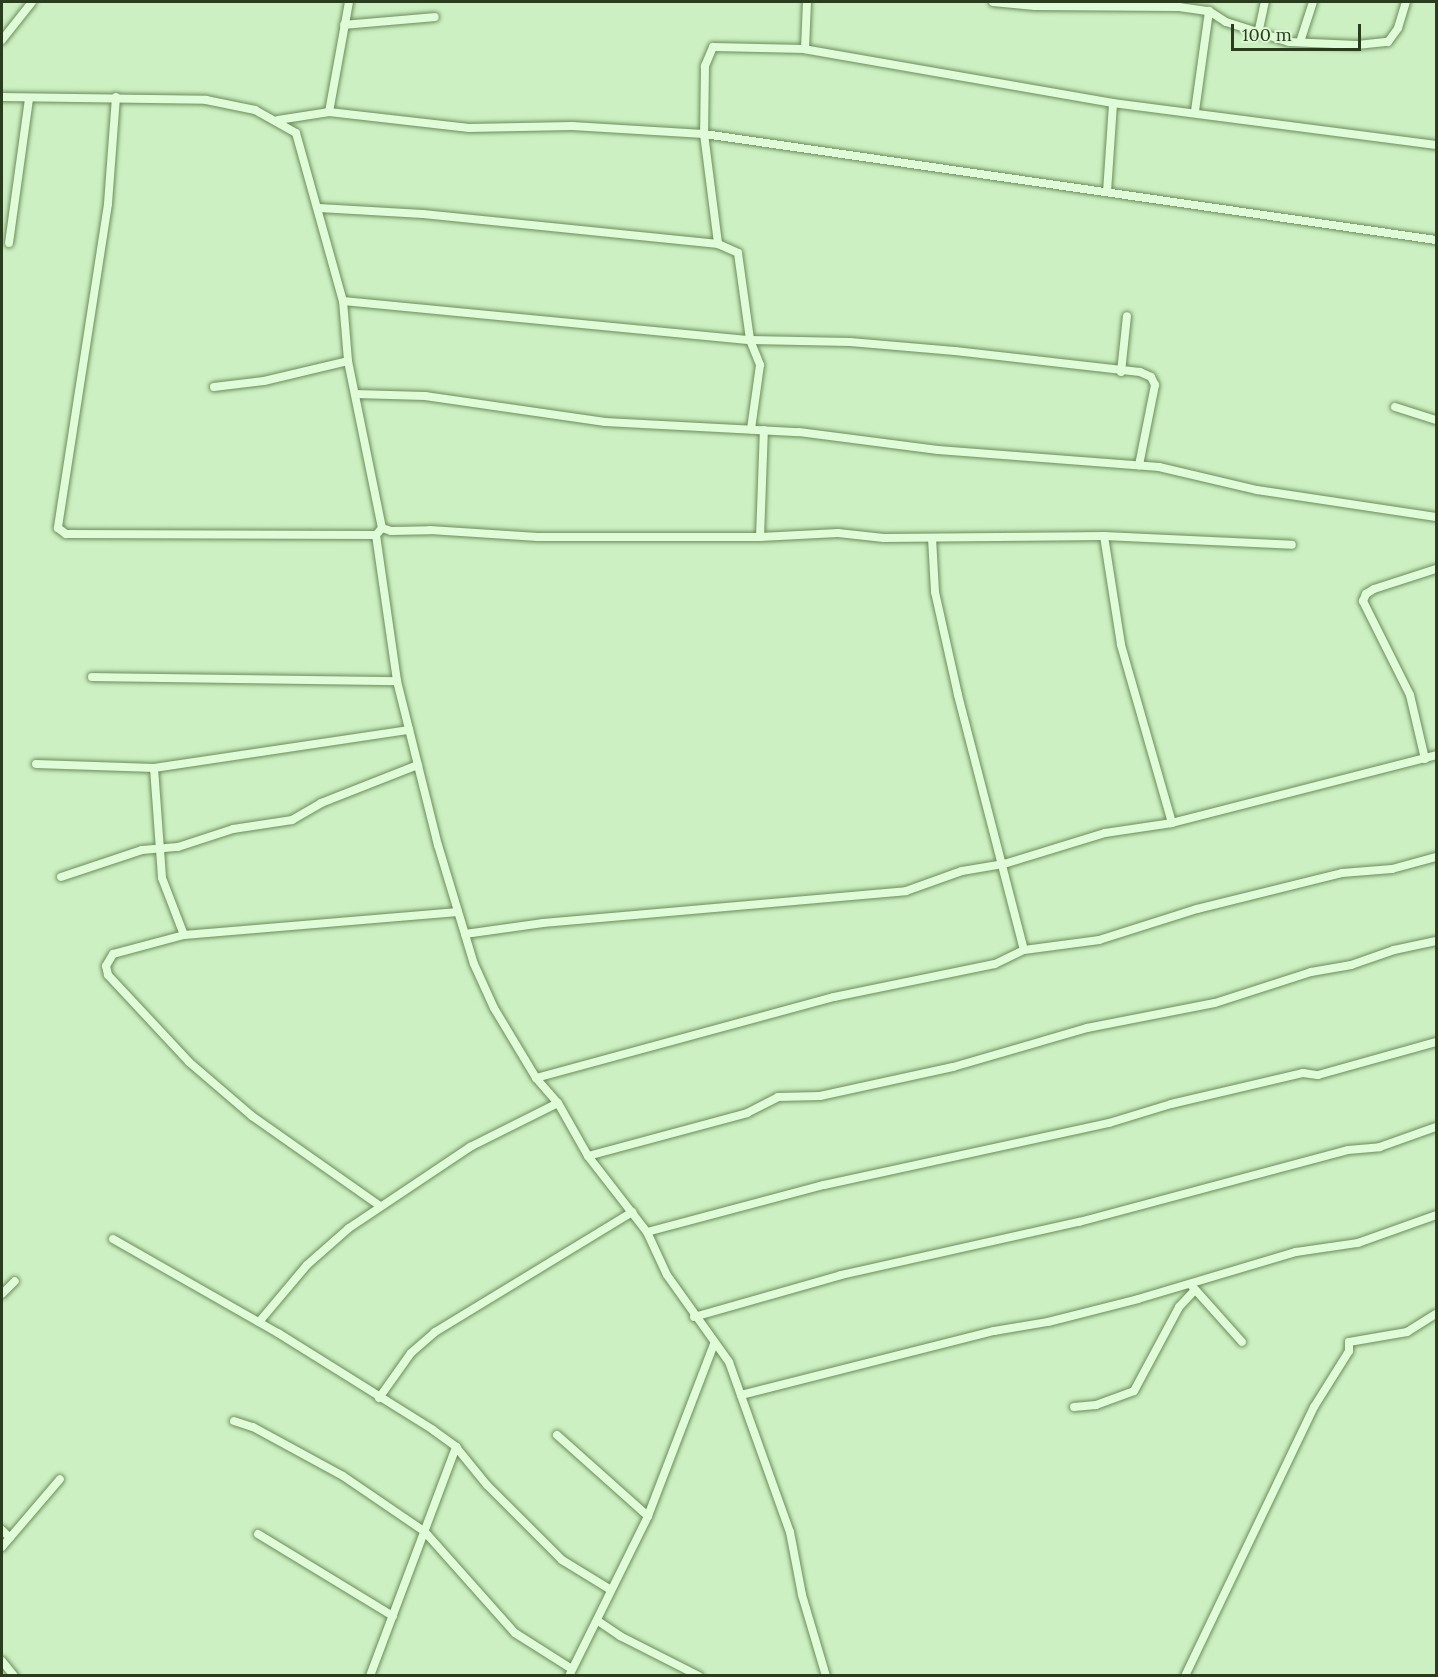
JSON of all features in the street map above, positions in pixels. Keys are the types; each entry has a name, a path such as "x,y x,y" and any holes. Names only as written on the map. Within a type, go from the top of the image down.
{"street":[{"path":"2,40 32,2"},
{"path":"329,112 349,2"},
{"path":"805,49 807,2"},
{"path":"993,2 1035,6 1154,4 1209,11 1258,34 1300,42 1388,42 1398,28 1406,2"},
{"path":"1258,34 1265,2"},
{"path":"1300,42 1313,2"},
{"path":"1195,111 1209,11"},
{"path":"344,25 435,17"},
{"path":"718,244 704,134 705,66 713,47 805,49 1113,103 1195,111 1437,145"},
{"path":"2,97 206,100 255,110 278,120 296,133 319,208 343,301 348,361 379,531 397,681 465,934 494,1008 536,1078 558,1103 588,1156 647,1232 667,1275 694,1317 729,1362 790,1532 802,1595 826,1676"},
{"path":"116,97 108,204 58,528 66,534 430,530 506,536 760,537 838,533 932,538 1104,536 1292,545"},
{"path":"9,243 28,99"},
{"path":"1107,192 1113,103"},
{"path":"278,120 329,112 469,128 572,126 704,134 1437,240"},
{"path":"319,208 423,214 718,244 738,254 750,340 760,365 751,429"},
{"path":"343,301 750,340 850,342 1121,372 1140,372 1154,381 1140,465"},
{"path":"1121,372 1127,316"},
{"path":"214,387 237,386 348,361"},
{"path":"355,394 425,396 605,422 764,430 938,450 1140,465 1257,490 1437,517"},
{"path":"1395,407 1437,420"},
{"path":"760,537 764,430"},
{"path":"1104,536 1119,636 1172,823"},
{"path":"932,538 935,592 995,848 1004,864 1024,950"},
{"path":"1425,759 1410,695 1363,601 1366,594 1374,589 1437,568"},
{"path":"92,677 397,681"},
{"path":"36,764 154,768 409,730"},
{"path":"465,934 554,922 906,891 973,868 1004,864 1105,834 1172,823 1437,755"},
{"path":"61,877 142,850 163,848 233,829 292,820 321,804 418,765"},
{"path":"154,768 163,848 162,878 184,935"},
{"path":"536,1078 834,997 995,964 1024,950 1099,940 1197,909 1342,873 1392,869 1437,857"},
{"path":"380,1206 252,1116 189,1062 108,975 106,966 113,954 184,935 458,912"},
{"path":"588,1156 747,1113 778,1097 820,1096 953,1067 1087,1028 1215,1003 1311,972 1351,965 1394,950 1437,941"},
{"path":"647,1232 824,1185 1109,1123 1171,1104 1303,1073 1318,1075 1437,1042"},
{"path":"259,1322 325,1247 380,1206 470,1147 558,1103"},
{"path":"694,1317 841,1275 1089,1220 1348,1150 1380,1147 1437,1127"},
{"path":"379,1398 411,1353 435,1332 632,1212"},
{"path":"741,1395 994,1331 1048,1322 1192,1287 1296,1252 1358,1243 1437,1215"},
{"path":"113,1239 198,1291 259,1322 456,1448 487,1485 562,1560 611,1590"},
{"path":"2,1294 15,1281"},
{"path":"1192,1287 1242,1342"},
{"path":"1074,1407 1096,1405 1134,1391 1192,1287"},
{"path":"1185,1676 1314,1407 1349,1351 1349,1342 1407,1332 1437,1314"},
{"path":"234,1421 253,1427 343,1476 425,1532 515,1633 571,1672 648,1516 714,1344"},
{"path":"557,1435 648,1516"},
{"path":"370,1676 456,1448"},
{"path":"2,1547 60,1479"},
{"path":"2,1530 10,1538"},
{"path":"258,1534 393,1616"},
{"path":"598,1621 620,1636 699,1676"},
{"path":"2,1661 14,1676"}]}
